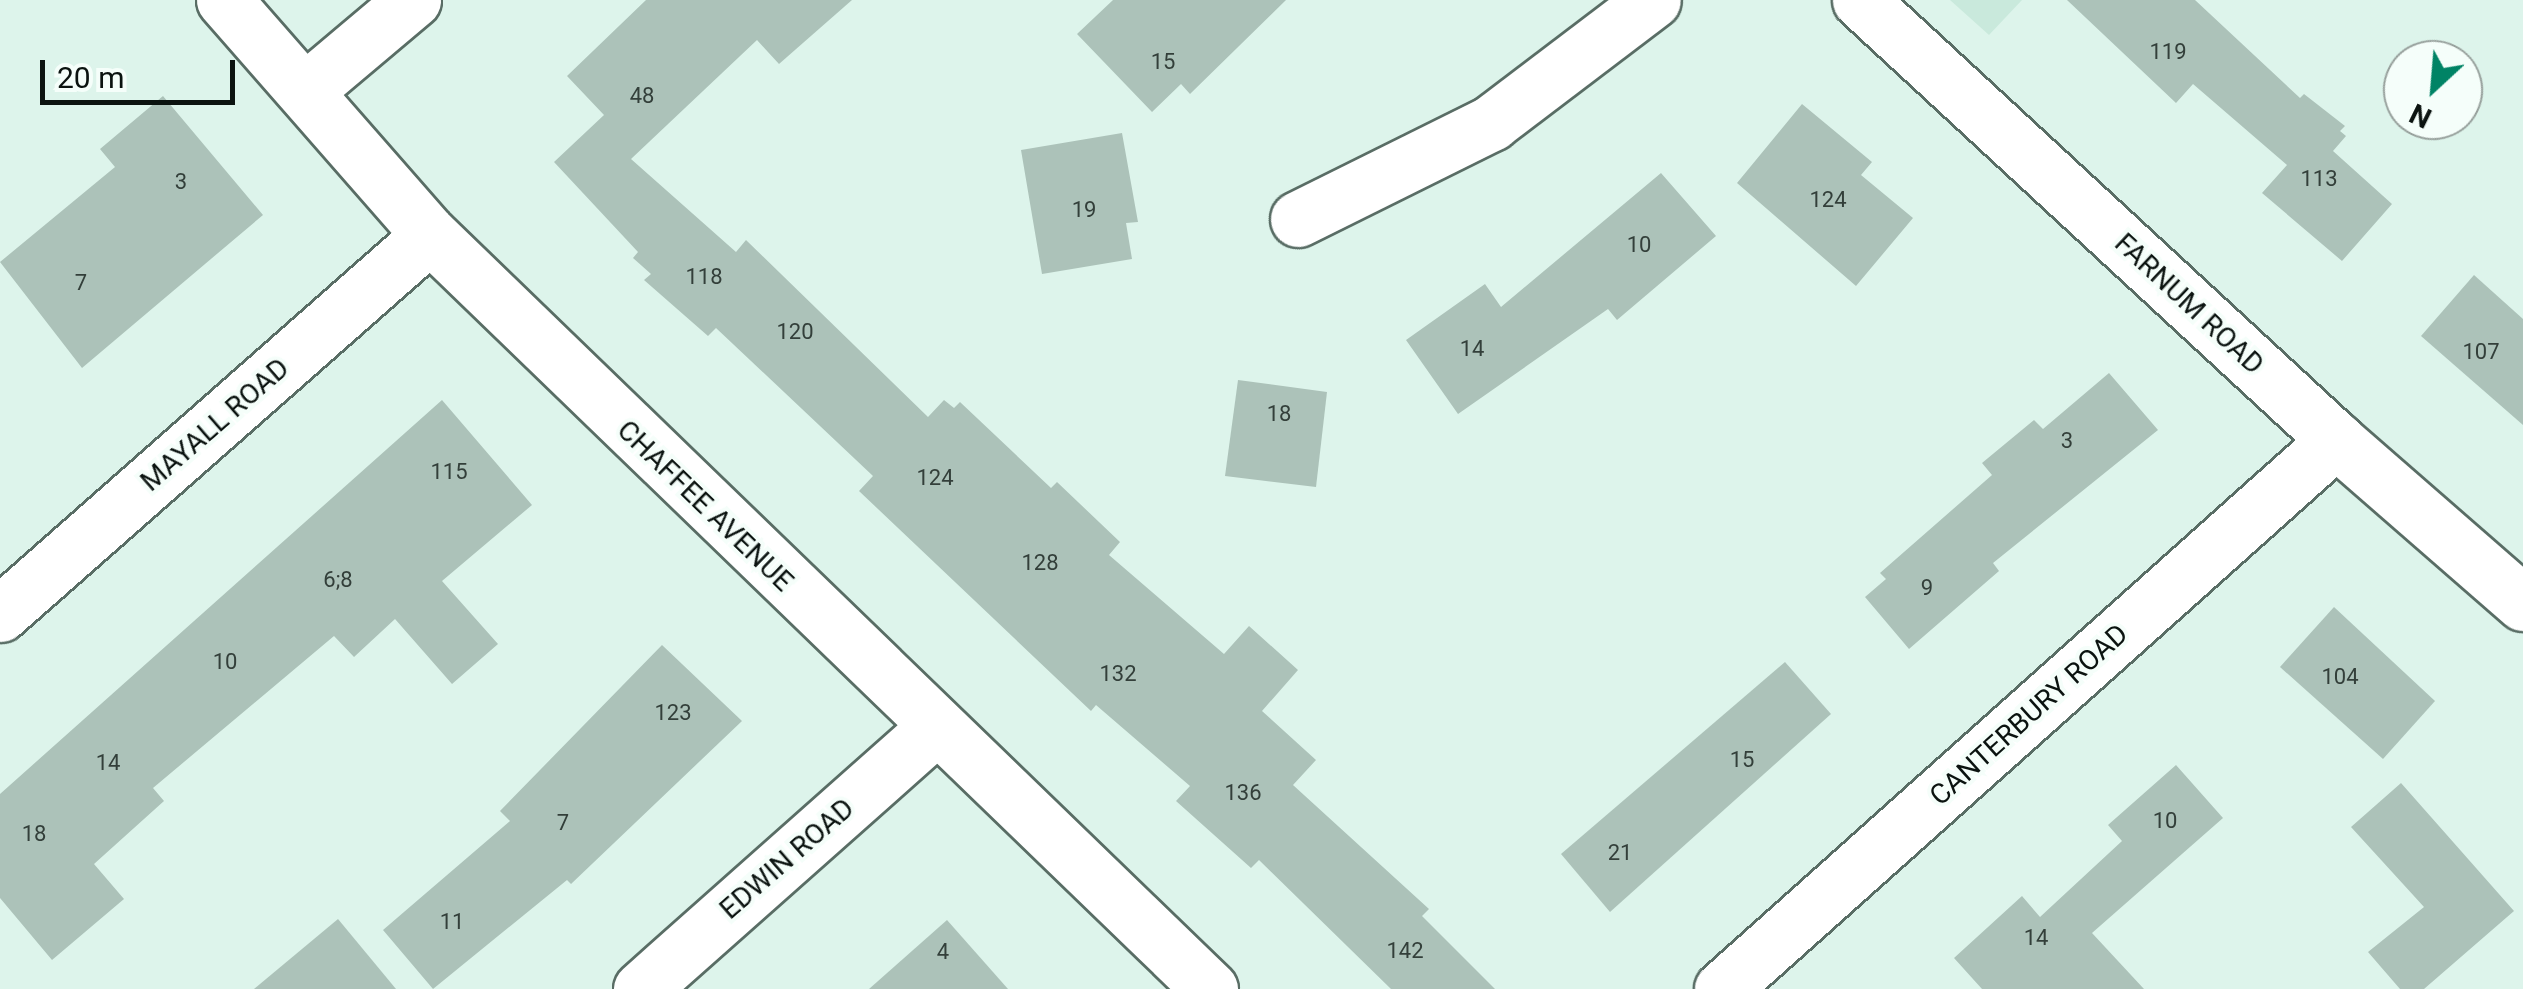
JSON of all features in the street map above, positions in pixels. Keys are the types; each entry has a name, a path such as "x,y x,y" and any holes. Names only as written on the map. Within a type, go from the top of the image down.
{"street":[{"name":"CHAFFEE AVENUE","path":"224,0 430,235 934,730 1210,989"},
{"path":"306,90 413,0"},
{"path":"1298,219 1491,123 1653,0"},
{"name":"FARNUM ROAD","path":"1860,0 2336,440 2523,603"},
{"name":"MAYALL ROAD","path":"0,614 430,235"},
{"name":"CANTERBURY ROAD","path":"1722,989 2336,440"},
{"name":"EDWIN ROAD","path":"640,989 934,730"}],"shaded area":[{"path":"1950,0 2022,0 1989,35"}],"building":[{"path":"646,0 852,0 779,64 757,40 631,159 736,252 746,240 928,417 944,400 954,408 960,402 1051,488 1057,482 1120,542 1109,555 1224,654 1249,626 1298,670 1262,711 1316,760 1293,785 1429,909 1422,916 1495,989 1391,989 1259,860 1251,868 1176,801 1190,786 1096,705 1091,711 859,491 873,476 716,328 708,336 644,280 651,274 633,258 638,252 554,162 604,115 567,76"},
{"path":"1113,0 1286,0 1190,94 1181,84 1152,112 1077,34"},
{"path":"2067,0 2195,0 2300,98 2304,94 2345,126 2340,131 2346,136 2333,151 2392,204 2342,261 2262,193 2287,165 2193,84 2176,103"},
{"path":"163,96 263,215 82,368 0,262 115,167 100,149"},
{"path":"1802,104 1872,162 1861,175 1913,218 1856,286 1737,183"},
{"path":"1122,133 1138,222 1126,223 1132,259 1042,274 1021,150"},
{"path":"1661,173 1716,236 1617,320 1608,309 1458,414 1406,340 1485,284 1501,307"},
{"path":"2474,275 2523,319 2523,425 2421,336"},
{"path":"2109,373 2158,430 1993,563 1999,571 1909,649 1865,597 1886,579 1880,573 1992,475 1982,463 2034,420 2043,429"},
{"path":"1238,380 1327,392 1316,487 1225,476"},
{"path":"442,400 532,505 442,581 498,644 452,684 395,619 354,657 334,636 153,788 164,801 94,864 124,899 52,960 0,898 0,794"},
{"path":"2334,607 2435,701 2383,759 2280,667"},
{"path":"662,645 742,721 571,884 567,880 433,989 383,930 510,821 500,811"},
{"path":"1785,662 1831,714 1610,912 1561,854"},
{"path":"2176,765 2223,818 2092,933 2144,989 1982,989 1954,958 2022,896 2040,917 2122,841 2108,825"},
{"path":"2401,783 2514,911 2424,989 2400,989 2368,952 2424,907 2351,827"},
{"path":"338,919 396,989 254,989"},
{"path":"947,920 1008,989 869,989"}]}
